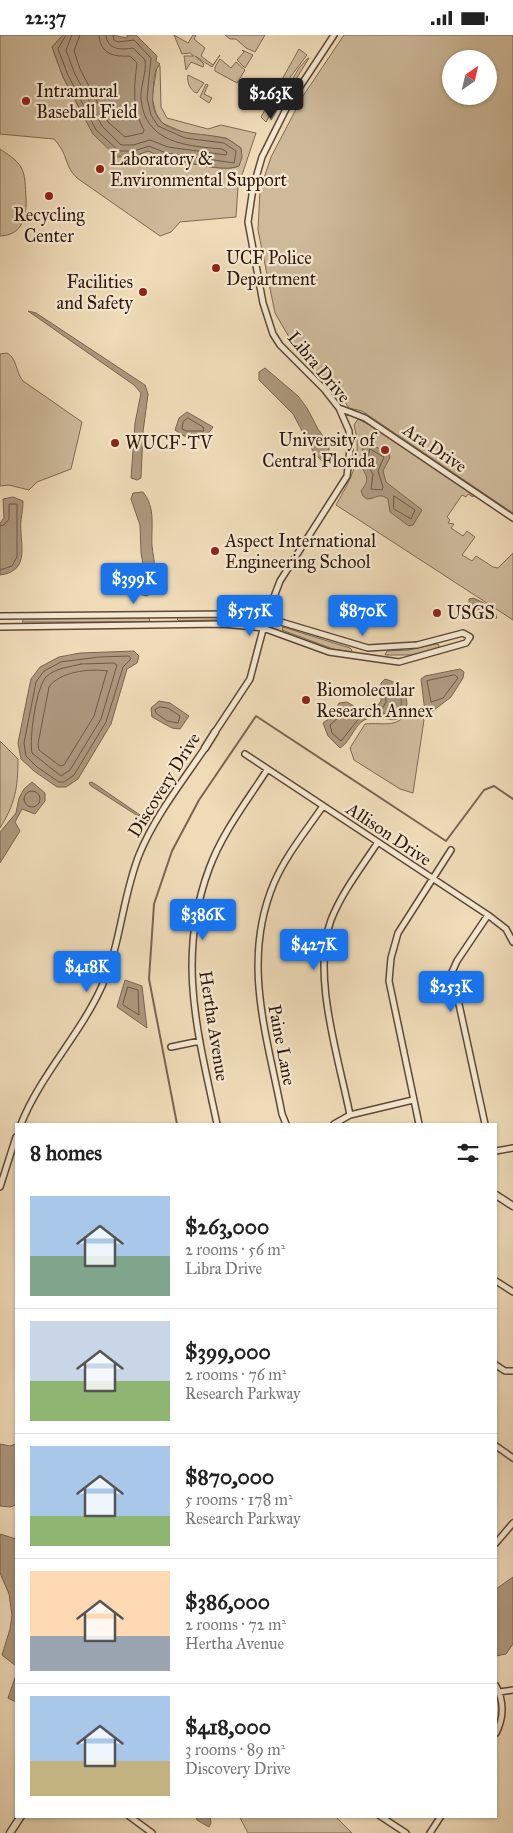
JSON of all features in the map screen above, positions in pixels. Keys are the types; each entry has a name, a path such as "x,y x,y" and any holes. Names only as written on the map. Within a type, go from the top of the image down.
{"street":[{"name":"Libra Drive","path":"334,35 288,105 262,157 253,188 248,222 263,303 273,333 280,345 324,389 339,408 349,431 350,449 347,476 335,496"},
{"name":"Ara Drive","path":"339,408 365,418 513,518"},
{"name":"Discovery Drive","path":"22,1123 44,1080 85,1021 102,987 117,945 130,883 139,855 158,818 250,679 266,618 280,581 335,496"},
{"path":"0,616 232,614 266,618 368,648 417,645 463,633 469,635 470,639 466,643 399,662 330,652 263,628 223,624 0,627"},
{"name":"Allison Drive","path":"245,754 488,915 506,929 513,941"},
{"name":"Hertha Avenue","path":"217,1123 192,995 191,962 197,906 209,868 221,842 267,770"},
{"name":"Paine Lane","path":"286,1123 282,1114 257,984 258,947 264,911 275,882 286,861 323,806"},
{"path":"350,1115 324,985 325,951 330,922 341,896 378,843"},
{"path":"419,1123 389,981 391,958 398,933 451,850"},
{"path":"485,1123 452,972 457,961 488,915"},
{"path":"171,1047 200,1041"},
{"path":"336,1123 350,1115 413,1100"},
{"path":"0,1187 15,1140"},
{"path":"497,1151 513,1148"},
{"path":"497,1196 513,1206"},
{"path":"497,1282 513,1292"},
{"path":"497,1366 505,1371 513,1371"},
{"path":"497,1448 513,1458"},
{"path":"497,1542 513,1523"},
{"path":"497,1688 500,1692 502,1708 502,1723 497,1731"},
{"path":"500,1692 513,1690"},
{"path":"10,1833 20,1818"},
{"path":"132,1818 152,1833"},
{"path":"383,1818 406,1833"},
{"path":"430,1833 440,1818"}],"shaded area":[{"path":"0,35 63,35 52,47 63,77 93,134 135,156 148,151 164,158 203,166 232,168 239,166 241,148 226,138 185,133 162,123 156,113 152,98 157,66 160,66 161,107 167,118 208,129 221,125 256,133 238,187 236,217 180,222 171,232 160,236 77,178 54,139 0,134"},
{"path":"174,35 188,43 193,35 196,35 194,39 205,48 201,56 213,65 220,55 212,67 195,56 204,64 203,67 191,62 186,70 184,56 194,56 190,53 182,54"},
{"path":"225,35 265,35 255,52 246,48 236,39 230,39"},
{"path":"344,35 513,35 513,513 362,411 349,408 331,383 300,356 275,313 258,230 260,190 271,157 303,96"},
{"path":"299,49 307,55 291,76 266,122 261,117"},
{"path":"242,50 253,55 245,68 237,60 244,52"},
{"path":"308,58 271,120 271,116 299,68"},
{"path":"220,59 231,68 236,62 245,70 237,83 215,71 215,67"},
{"path":"188,75 204,83 197,93 190,86"},
{"path":"206,84 208,85 204,94 212,98 209,103 200,97"},
{"path":"0,149 14,159 23,170 26,211 19,228 8,235 0,236"},
{"path":"7,353 13,358 23,381 82,422 71,469 37,482 29,490 9,485 0,486 0,354"},
{"path":"358,419 377,429 474,495 473,497 468,494 466,497 462,495 447,517 450,520 448,523 454,524 451,528 463,536 467,531 475,537 462,555 472,561 476,556 493,567 498,568 513,553 513,620 336,505 354,467 357,447 354,425"},
{"path":"235,616 247,619 179,621 177,619 179,617"},
{"path":"149,617 150,622 22,622 24,619"},
{"path":"283,627 352,650 351,652 333,649 282,630"},
{"path":"439,645 438,649 412,655 385,655 387,651 408,650"},
{"path":"409,712 419,712 424,720 413,793 400,789 354,760 350,748 365,724 394,723"},
{"path":"0,741 18,759 15,795 0,828"},
{"path":"240,1818 337,1818 352,1833 248,1833"}],"water":[{"path":"63,35 112,35 127,38 127,35 136,35 157,56 156,61 160,64 155,73 153,92 153,107 158,118 176,130 224,138 231,141 241,148 242,157 239,166 223,168 203,166 164,158 148,151 135,156 117,157 93,134 63,77 52,47"},
{"path":"28,311 36,313 145,385 148,394 143,432 141,478 137,480 131,478 135,423 141,393 134,385"},
{"path":"265,368 298,396 307,408 329,445 329,458 325,464 314,453 293,414 259,380 259,372"},
{"path":"187,412 213,427 205,438 184,436 175,430 179,418"},
{"path":"367,442 389,454 390,457 383,471 386,482 422,510 413,525 409,526 390,512 388,499 385,497 380,496 367,499 363,496 361,491 366,484 367,478 361,466 363,446"},
{"path":"143,492 151,511 155,573 154,590 147,596 135,593 126,581 140,580 145,575 141,553 140,525 131,499 133,493"},
{"path":"13,497 23,501 21,520 22,555 16,568 0,575 0,523 4,518 3,499"},
{"path":"473,598 491,608 497,618 474,618 470,613 469,599"},
{"path":"134,651 139,656 137,663 127,669 111,724 78,779 66,787 57,787 21,759 18,743 27,698 31,679 40,667 59,657 80,653"},
{"path":"460,669 464,672 463,678 451,697 429,714 425,712 421,679 425,676"},
{"path":"385,679 401,687 407,704 404,712 400,717 391,720 375,717 364,720 356,727 340,748 328,736 323,723 334,715 339,703 347,702 357,708 378,705 381,701 381,683"},
{"path":"159,701 170,703 189,716 180,729 172,728 152,717 151,708"},
{"path":"32,782 45,793 45,801 35,814 22,809 15,822 20,831 0,863 0,832 16,813 19,798 24,789"},
{"path":"92,782 140,815 138,816 91,786 89,783"},
{"path":"125,980 142,986 147,1028 117,1007"},
{"path":"0,1444 10,1446 15,1444 15,1505 0,1506"},
{"path":"0,1534 15,1539 15,1665 2,1655 12,1615 9,1594 0,1573"},
{"path":"513,1577 513,1644 506,1654 497,1656 497,1588"},
{"path":"15,1678 15,1702 8,1698"},
{"path":"196,1818 210,1818 211,1823 209,1827"}],"waterway":[{"path":"177,1123 149,979 154,904 172,851 199,800 256,716 446,841 484,790 494,786 513,799"}],"place":[{"name":"Intramural Baseball Field","path":"26,101"},
{"name":"Laboratory & Environmental Support","path":"100,169"},
{"name":"Recycling Center","path":"49,196"},
{"name":"UCF Police Department","path":"216,268"},
{"name":"Facilities and Safety","path":"143,292"},
{"name":"WUCF-TV","path":"115,443"},
{"name":"University of Central Florida","path":"385,450"},
{"name":"Aspect International Engineering School","path":"215,551"},
{"name":"USGS","path":"437,613"},
{"name":"Biomolecular Research Annex","path":"306,700"}]}
